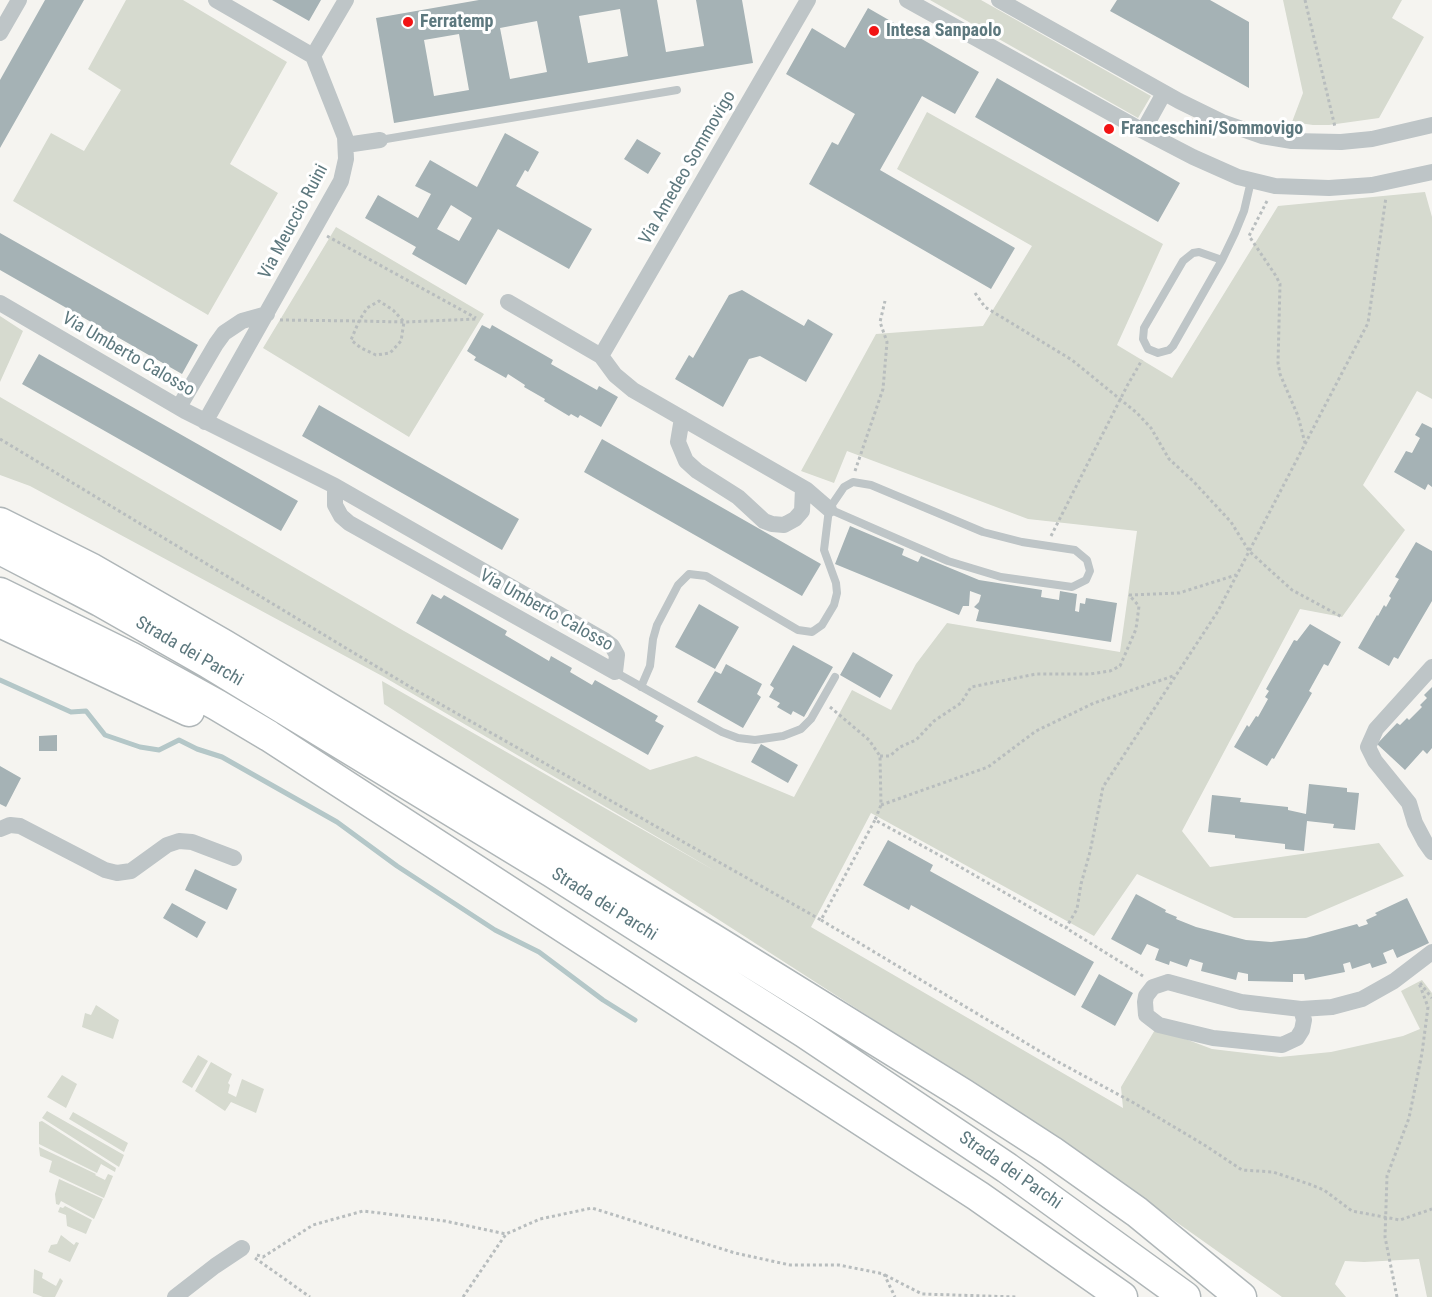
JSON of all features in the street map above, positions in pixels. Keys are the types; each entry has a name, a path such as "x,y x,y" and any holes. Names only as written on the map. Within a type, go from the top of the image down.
{"highway":[{"path":"0,523 92,569 234,651 711,938 963,1094 1051,1151 1137,1212 1241,1297"},
{"name":"Strada dei Parchi","path":"0,549 119,612 235,678 542,866 804,1032 1007,1168 1185,1297"},
{"name":"Strada dei Parchi","path":"4,605 130,657 217,705 371,802 978,1196 1122,1297"},
{"path":"1007,1168 1232,1297"}],"street":[{"path":"0,33 19,0"},
{"path":"216,0 313,56 346,0"},
{"name":"Via Amedeo Sommovigo","path":"601,356 808,0"},
{"path":"907,0 1143,131 1217,169 1251,181 1275,186 1342,188 1386,183 1432,172"},
{"path":"999,0 1164,93 1222,122 1262,136 1302,142 1341,142 1372,139 1432,125"},
{"name":"Via Meuccio Ruini","path":"205,423 341,181 346,145 340,122 313,56"},
{"path":"1143,131 1164,93"},
{"path":"346,145 380,140"},
{"path":"508,302 601,356 615,375 633,390 817,496 829,509"},
{"name":"Via Umberto Calosso","path":"0,303 205,423 335,486 608,642 617,655 615,672 345,520 335,505 335,486"},
{"path":"179,407 216,344 225,333 242,321 265,317"},
{"path":"682,418 678,442 686,461 697,471 738,496 767,523 784,525 795,519 803,507 803,488"},
{"path":"449,579 460,558"},
{"path":"1432,667 1376,729 1368,747 1375,761 1409,803 1415,823 1432,852"},
{"path":"0,829 9,825 20,826 105,870 117,873 137,868 167,845 179,841 192,842 234,858"},
{"path":"1301,1009 1304,1020 1297,1038 1288,1043 1274,1044 1213,1038 1179,1031 1152,1022 1145,1011 1145,1002 1149,991 1157,985 1173,983 1241,1002 1301,1009 1332,1007 1362,999 1394,981 1432,952"},
{"path":"175,1297 214,1266 242,1248"}],"lane":[{"path":"380,140 677,90"},
{"path":"1222,260 1199,252 1193,253 1183,261 1142,333 1144,344 1153,352 1164,352 1173,346 1222,260 1244,211 1251,181"},
{"path":"642,687 650,666 657,625 678,585 690,574 706,576 798,630 812,632 822,625 834,605 837,593 836,583 824,550 829,509 844,487 853,482 871,485 983,532 1070,549 1083,556 1090,571 1086,580 1078,585 1067,587 981,572 927,552 829,509"},
{"path":"615,672 722,732 747,739 762,740 795,732 807,724 835,677"}],"path":[{"path":"1305,0 1333,124 1341,142"},
{"path":"1066,928 1077,909 1103,787 1218,611 1368,323 1386,199 1386,183"},
{"path":"1275,186 1249,236 1280,284 1278,363 1280,374 1298,416 1305,445"},
{"path":"265,317 404,322 477,319 315,230"},
{"path":"975,293 985,308 1072,360 1137,413 1150,428 1169,459 1218,506 1231,522 1249,551 1292,590 1342,617"},
{"path":"379,301 393,310 404,322 401,341 390,353 376,355 351,340 367,308 379,301"},
{"path":"853,482 857,463 876,415 883,389 887,342 880,322 885,301"},
{"path":"1047,545 1119,400 1141,361 1153,352"},
{"path":"0,439 412,688 821,921 1051,1058 1165,1122 1242,1170 1273,1172 1324,1190 1352,1211 1400,1220 1432,1209"},
{"path":"880,756 890,756 900,747 916,740 934,721 961,703 972,687 1036,674 1090,674 1110,671 1120,666 1136,628 1139,606 1129,595 1179,593 1237,574"},
{"path":"881,805 988,767 1036,731 1094,703 1175,676"},
{"path":"821,921 881,805 880,756 869,740 822,700"},
{"path":"875,820 1066,928 1157,985"},
{"path":"1397,1297 1385,1237 1387,1176 1409,1118 1422,1053 1428,1007 1418,980 1432,998"},
{"path":"463,1297 506,1234 540,1219 592,1208 735,1253 790,1265 839,1265 884,1274 922,1294 1017,1297"},
{"path":"242,1248 263,1257 313,1225 363,1210 445,1221 506,1234"},
{"path":"242,1248 309,1297"},
{"path":"884,1274 895,1297"}],"shaded area":[{"path":"126,0 183,0 287,62 230,164 278,193 208,315 13,201 51,133 84,151 121,90 88,69"},
{"path":"930,0 981,0 1151,96 1138,118"},
{"path":"1283,0 1402,0 1392,18 1424,37 1379,118 1329,125 1292,122 1303,93"},
{"path":"927,112 1163,244 1117,345 1172,378 1278,206 1425,192 1432,217 1432,399 1417,391 1363,485 1405,530 1342,617 1300,609 1182,831 1210,867 1379,843 1404,876 1306,918 1234,918 1137,874 1094,936 871,813 811,927 1123,1108 1121,1087 1156,1028 1212,1049 1280,1057 1331,1052 1403,1036 1420,1029 1401,991 1422,980 1432,993 1432,1297 1427,1297 1419,1259 1345,1261 1335,1284 1346,1297 1282,1297 1062,1141 384,704 382,681 717,872 384,677 30,486 0,475 0,397 404,631 650,770 696,756 794,797 852,690 891,710 916,664 947,623 1120,652 1137,531 1028,519 847,451 834,483 801,471 876,334 983,326 1032,246 897,169"},
{"path":"336,227 484,314 409,437 263,348"},
{"path":"0,316 23,331 0,382"},
{"path":"96,1005 119,1020 113,1039 82,1027 85,1013 91,1015"},
{"path":"198,1055 208,1061 192,1088 182,1082"},
{"path":"211,1062 232,1074 228,1083 230,1085 228,1093 236,1097 242,1079 264,1089 256,1113 231,1102 225,1111 195,1091"},
{"path":"62,1075 77,1084 66,1108 47,1097"},
{"path":"47,1111 124,1155 119,1167 42,1118"},
{"path":"73,1112 128,1143 124,1152 69,1119"},
{"path":"42,1121 116,1168 115,1172 101,1164 97,1173 39,1144 39,1122"},
{"path":"39,1147 105,1180 108,1174 113,1176 104,1198 49,1172 52,1161 40,1156"},
{"path":"59,1179 103,1199 94,1219 61,1201 59,1205 56,1204 55,1194"},
{"path":"65,1206 92,1220 86,1234 67,1226 66,1215 58,1212 60,1207"},
{"path":"61,1235 74,1245 76,1242 79,1243 70,1262 48,1252 51,1245 57,1244"},
{"path":"34,1269 43,1273 42,1278 56,1286 60,1278 63,1281 55,1297 43,1297 33,1293"}],"building":[{"path":"45,0 84,0 0,148 0,80"},
{"path":"272,0 321,0 309,21"},
{"path":"479,0 657,0 666,52 704,46 696,0 742,0 753,63 394,123 376,18","holes":["620,9 628,56 588,63 579,16","537,21 547,72 510,79 500,28","459,34 469,90 434,96 424,40"]},
{"path":"1117,0 1210,0 1249,22 1249,88 1110,11"},
{"path":"868,8 979,72 955,114 922,96 880,170 1015,248 991,289 809,184 832,142 838,145 855,114 786,74 812,28 845,48"},
{"path":"997,78 1180,183 1158,222 975,117"},
{"path":"505,133 539,152 528,172 525,170 516,186 592,229 569,269 498,229 466,285 412,254 416,247 365,218 378,195 418,218 431,194 415,186 430,160 477,187","holes":["451,205 472,218 459,241 437,229"]},
{"path":"637,139 661,153 648,174 624,159"},
{"path":"0,233 198,345 182,374 0,270"},
{"path":"742,290 804,326 808,319 833,334 806,382 760,356 749,359 723,407 675,379 689,355 693,358 729,295"},
{"path":"482,325 490,329 492,325 553,360 551,364 597,390 599,386 618,397 601,427 580,415 578,418 571,414 569,416 544,401 545,399 524,387 525,385 508,374 506,378 474,360 476,357 467,351"},
{"path":"39,354 298,501 281,531 22,384"},
{"path":"319,405 519,519 502,550 302,436"},
{"path":"1422,423 1432,428 1432,487 1428,484 1425,490 1394,472 1406,451 1412,453 1420,438 1415,435"},
{"path":"602,439 821,564 802,596 584,472"},
{"path":"850,526 904,549 902,555 918,562 921,556 979,580 1042,590 1041,597 1059,600 1060,591 1077,594 1075,611 1079,612 1080,603 1085,604 1086,598 1117,603 1111,642 976,621 979,610 974,607 981,595 970,591 969,606 963,606 959,615 835,564"},
{"path":"1416,542 1432,551 1432,601 1398,659 1394,657 1389,666 1358,648 1377,615 1384,605 1386,607 1391,598 1389,596 1399,579 1395,577"},
{"path":"432,594 441,599 444,595 507,631 505,635 549,661 551,656 572,668 570,672 592,685 595,680 658,716 655,721 664,726 648,755 416,623"},
{"path":"699,604 739,627 715,669 675,647"},
{"path":"1310,624 1341,642 1328,666 1324,664 1309,691 1312,693 1274,759 1272,758 1267,766 1234,747 1247,725 1249,727 1256,716 1258,717 1268,699 1265,697 1269,691 1266,689 1294,640 1297,641"},
{"path":"793,645 833,667 804,717 793,711 791,715 777,707 780,703 769,697 774,688 770,685"},
{"path":"853,652 893,675 880,698 840,675"},
{"path":"726,664 762,684 757,694 761,697 743,728 697,702 715,671 721,674"},
{"path":"1432,687 1432,748 1427,754 1423,750 1405,770 1377,744 1397,723 1400,725 1407,718 1409,720 1422,707 1420,705 1427,698 1424,695"},
{"path":"57,735 57,751 39,751 39,736"},
{"path":"761,744 798,765 788,783 751,762"},
{"path":"0,766 21,778 6,807 0,804"},
{"path":"1309,784 1347,788 1347,792 1359,793 1355,830 1333,828 1334,824 1307,821 1304,851 1285,849 1285,844 1208,832 1212,795 1241,798 1240,802 1288,807 1288,810 1306,814"},
{"path":"888,840 933,865 930,871 1094,962 1075,996 911,905 909,910 863,885"},
{"path":"195,869 237,889 227,910 185,890"},
{"path":"1136,894 1166,910 1165,912 1177,917 1176,919 1196,927 1246,940 1271,942 1306,938 1357,924 1359,927 1368,924 1366,920 1377,915 1375,913 1407,898 1429,943 1397,958 1393,949 1383,953 1387,963 1372,968 1370,963 1352,969 1350,962 1343,964 1345,972 1305,980 1304,974 1293,974 1293,982 1248,981 1248,974 1238,972 1236,980 1201,971 1203,963 1190,959 1187,967 1170,961 1169,965 1155,960 1159,949 1147,944 1141,955 1111,939"},
{"path":"172,903 206,922 197,938 163,918"},
{"path":"1099,974 1133,993 1115,1026 1081,1007"}],"waterway":[{"path":"0,680 71,712 86,711 105,735 140,747 159,750 179,740 222,757 337,822 397,866 495,930 539,952 603,1000 635,1020"}],"place":[{"name":"Ferratemp","path":"408,22"},
{"name":"Intesa Sanpaolo","path":"874,31"},
{"name":"Franceschini/Sommovigo","path":"1109,129"}]}
